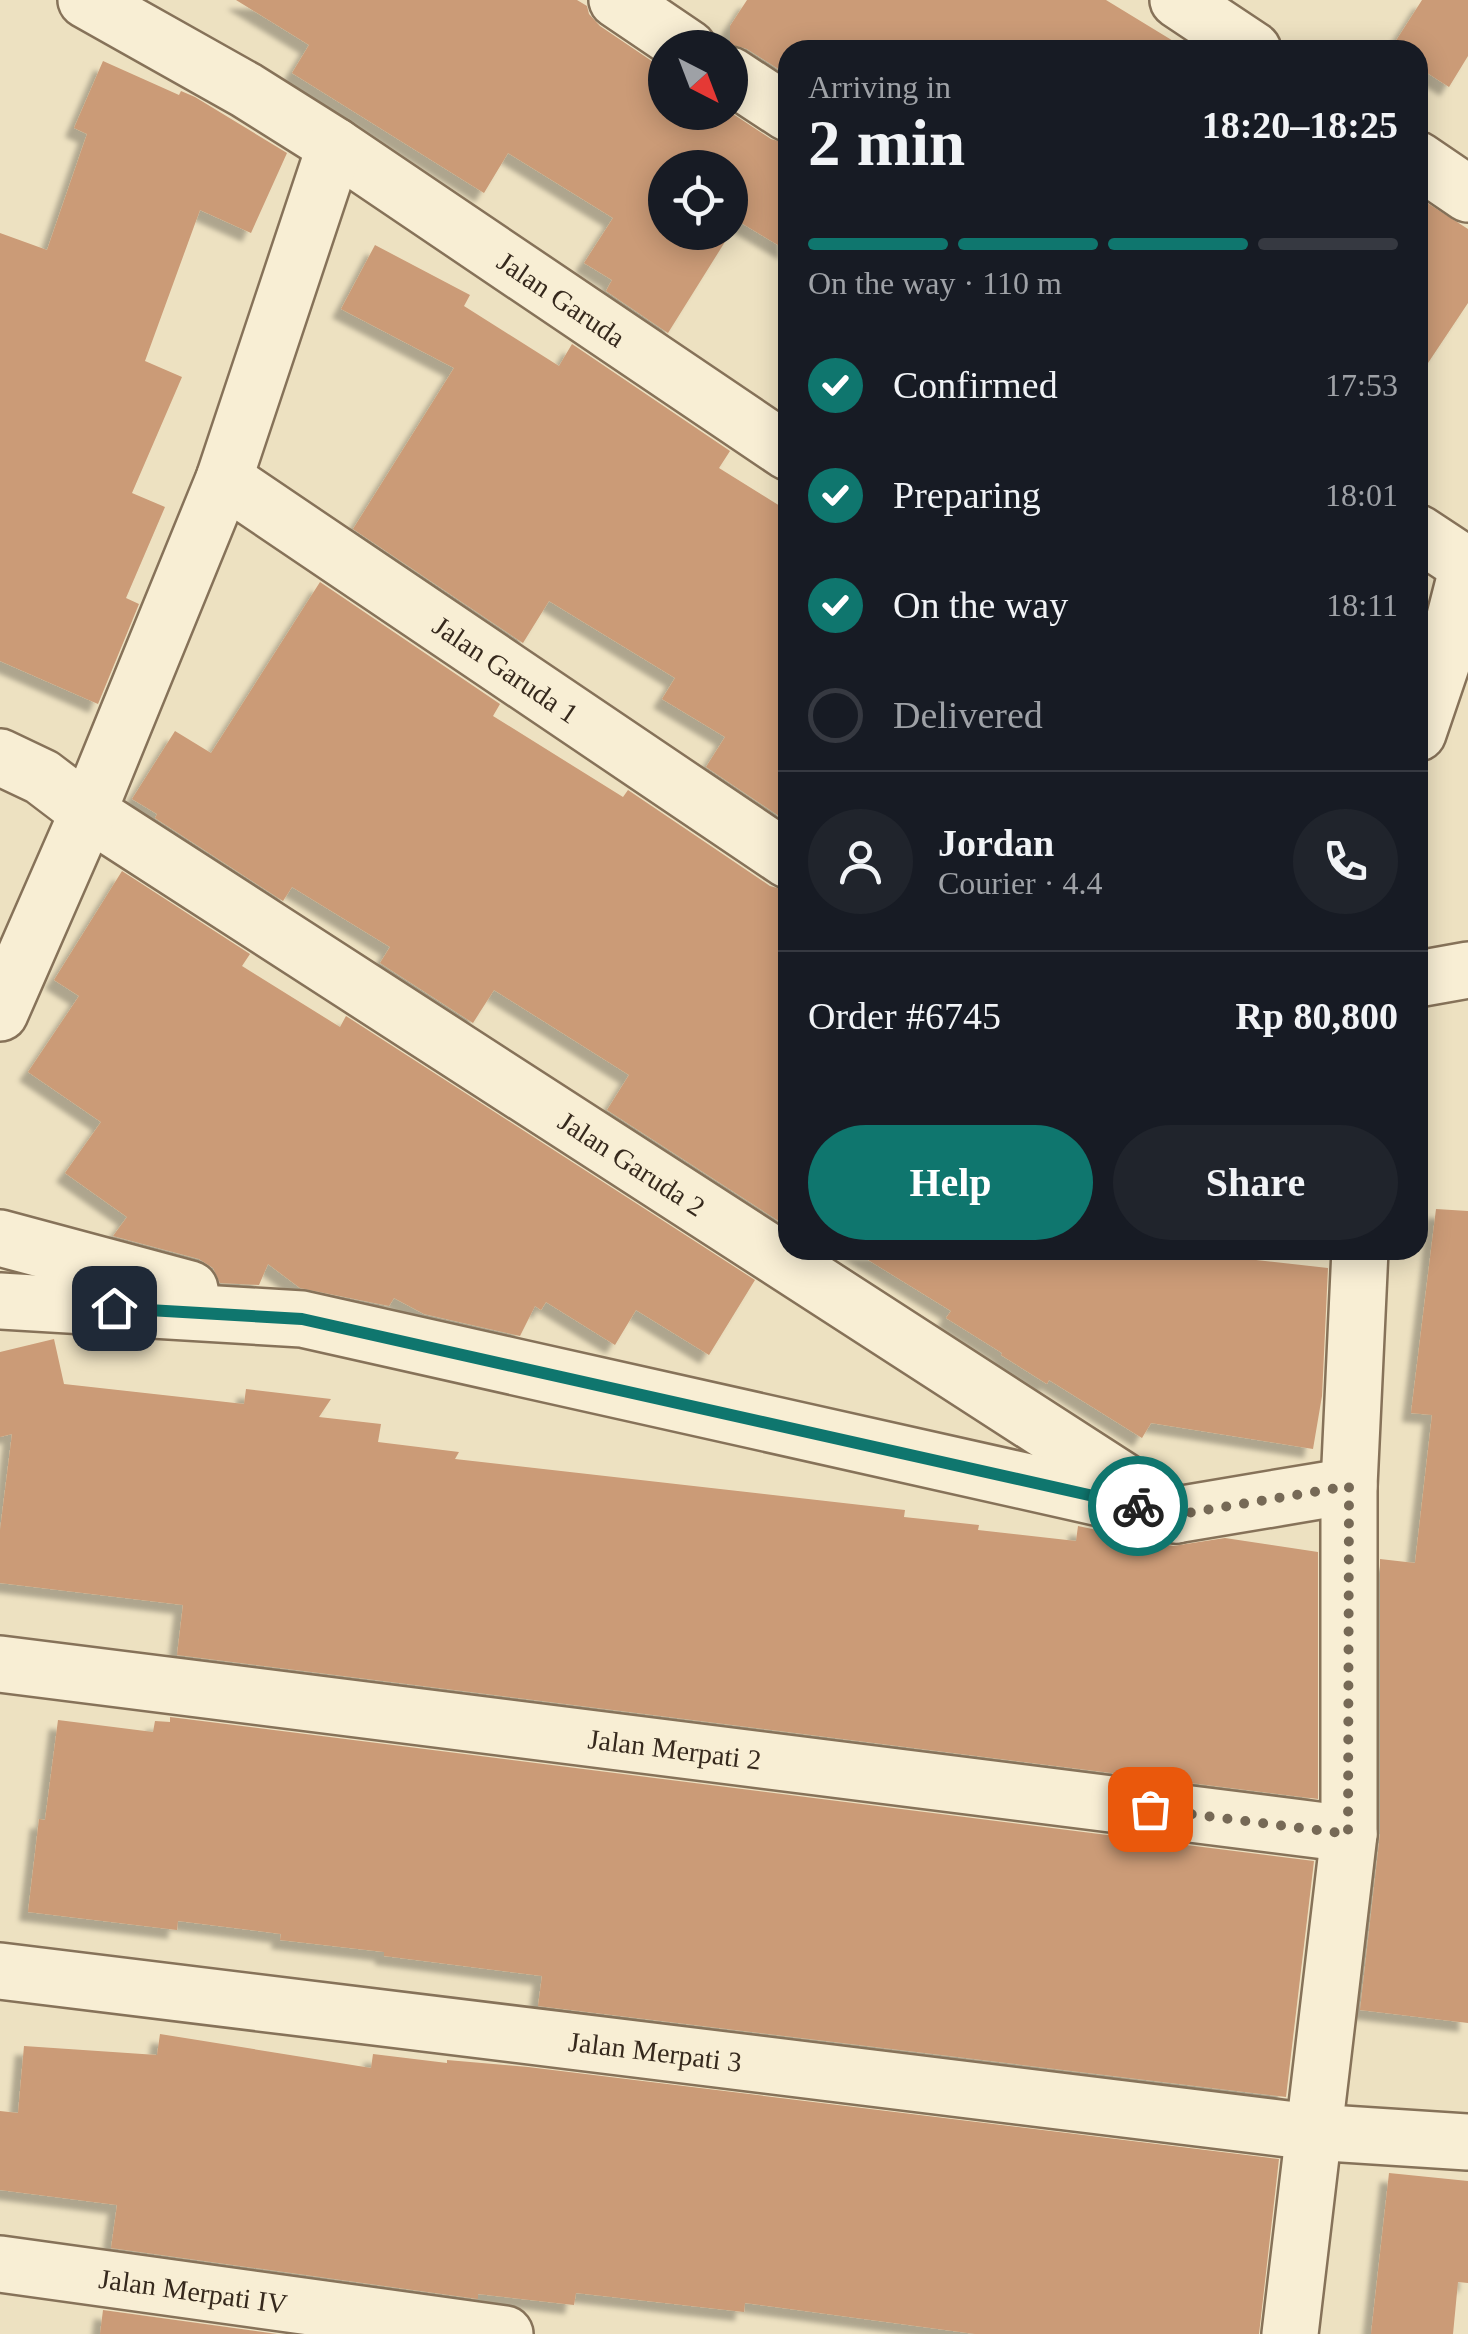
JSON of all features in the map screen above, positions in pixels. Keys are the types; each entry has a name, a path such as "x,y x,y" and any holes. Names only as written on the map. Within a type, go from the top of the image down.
{"street":[{"name":"Jalan Garuda","path":"86,0 246,90 335,146 778,445"},
{"path":"617,0 661,30"},
{"path":"1178,0 1238,40"},
{"path":"748,87 778,107"},
{"path":"0,1013 88,812 224,479 335,146"},
{"path":"1428,167 1468,194"},
{"name":"Jalan Garuda 1","path":"224,479 778,853"},
{"path":"1428,540 1468,566 1428,703"},
{"name":"Jalan Garuda 2","path":"0,756 42,777 88,812 778,1258"},
{"path":"1428,977 1468,970"},
{"path":"0,1238 302,1319 1176,1515 1349,1486"},
{"name":"Jalan Garuda 2","path":"781,1260 1176,1515"},
{"path":"1290,2334 1348,1834 1349,1486 1360,1260"},
{"path":"0,1301 302,1319"},
{"name":"Jalan Merpati 2","path":"0,1664 1348,1834"},
{"name":"Jalan Merpati 3","path":"0,1971 1312,2132 1468,2142"},
{"name":"Jalan Merpati IV","path":"0,2264 505,2334"}],"building":[{"path":"236,0 577,0 587,6 600,26 648,58 648,130 748,130 748,124 778,141 778,245 748,227 748,150 648,150 648,250 720,250 668,333 606,291 612,280 584,263 613,218 508,153 484,193 292,73 309,45"},
{"path":"747,0 1106,0 1172,40 778,40 778,69 748,50 748,30 730,30"},
{"path":"1422,0 1468,0 1468,56 1449,87 1428,73 1428,40 1396,40"},
{"path":"103,61 179,95 181,91 195,97 287,153 251,233 200,210 145,361 182,377 132,493 165,507 126,598 139,604 98,704 0,661 0,233 47,250 87,134 74,128"},
{"path":"1428,203 1468,229 1468,303 1428,363"},
{"path":"375,245 470,295 464,306 559,366 572,344 730,451 719,468 778,505 778,815 706,767 725,737 662,699 675,678 549,601 523,643 353,529 454,368 341,309"},
{"path":"320,582 500,704 493,716 623,797 628,790 778,888 778,1221 607,1110 629,1075 494,990 473,1023 380,963 390,947 292,887 283,901 132,799 175,731 211,753"},
{"path":"122,871 250,954 242,966 340,1027 346,1016 755,1280 709,1355 636,1310 615,1345 546,1302 541,1310 535,1306 520,1336 424,1314 394,1298 389,1306 300,1288 268,1264 259,1285 220,1283 213,1268 199,1259 113,1236 127,1217 65,1173 101,1122 28,1072 79,996 54,980"},
{"path":"1436,1209 1468,1211 1468,2023 1360,2010 1380,1834 1380,1559 1415,1563 1432,1415 1411,1413"},
{"path":"868,1260 1256,1260 1328,1268 1322,1396 1313,1449 1151,1423 1142,1438 1001,1355 946,1318 951,1311"},
{"path":"54,1339 64,1384 244,1404 246,1389 331,1399 319,1417 381,1424 378,1442 459,1452 455,1459 905,1510 904,1517 1076,1541 1078,1526 1173,1546 1225,1538 1318,1552 1318,1799 177,1655 183,1605 0,1583 0,1530 12,1434 0,1437 0,1352"},
{"path":"170,1717 1314,1861 1286,2097 538,2006 542,1976 384,1956 384,1952 280,1940 281,1934 178,1921 177,1930 28,1912 39,1819 45,1820 58,1720 153,1732 155,1721 170,1722"},
{"path":"160,2034 371,2068 373,2054 528,2067 1279,2159 1259,2334 975,2334 745,2303 744,2312 576,2293 574,2305 478,2294 478,2299 111,2248 117,2205 0,2190 0,2111 18,2113 24,2046 157,2055"},
{"path":"1389,2173 1468,2181 1468,2283 1458,2282 1453,2334 1371,2334"},
{"path":"103,2310 277,2334 100,2334"}],"way so far":[{"path":"1138,1506 1176,1515 1349,1486 1348,1834 1150,1809"}],"route":[{"path":"114,1308 302,1319 1138,1506"}]}
